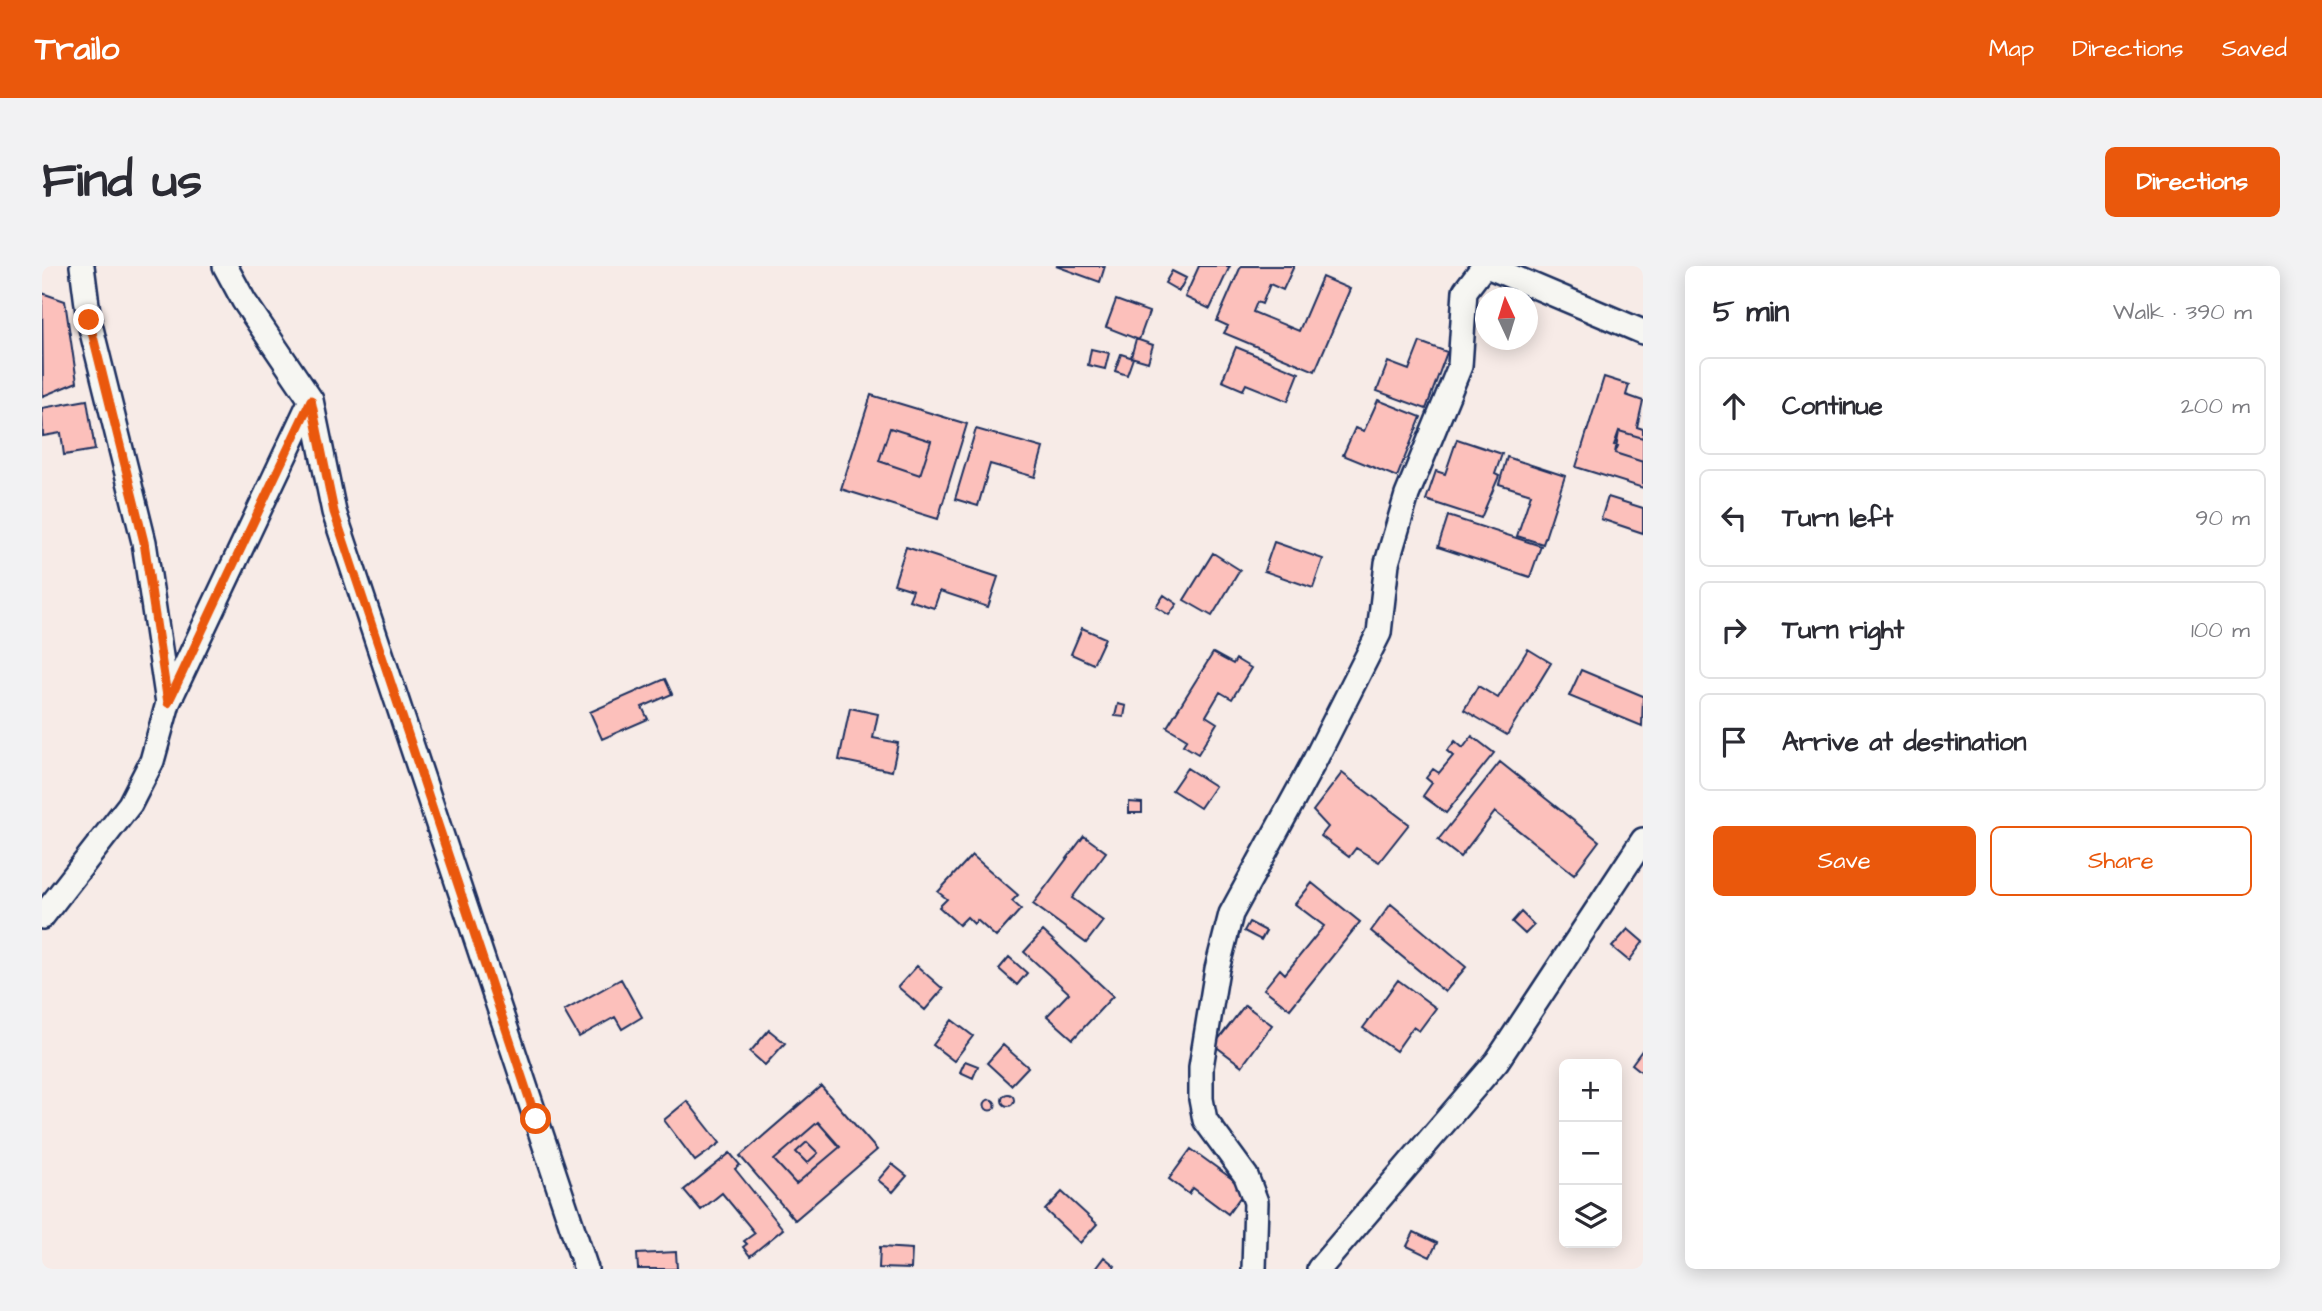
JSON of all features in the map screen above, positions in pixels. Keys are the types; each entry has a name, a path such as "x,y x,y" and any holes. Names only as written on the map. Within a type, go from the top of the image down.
{"street":[{"path":"82,266 89,320 144,542 168,703"},
{"path":"225,266 244,301 311,400 334,512 586,1269"},
{"path":"1254,1269 1256,1202 1246,1176 1205,1120 1201,1099 1201,1067 1217,970 1231,914 1315,760 1379,633 1387,564 1407,495 1460,366 1465,291 1485,266 1643,332"},
{"path":"42,917 130,804 152,761 168,703 311,400"},
{"path":"1319,1269 1497,1061 1643,840"}],"building":[{"path":"1056,266 1105,266 1100,282"},
{"path":"1199,266 1230,266 1210,309 1185,297"},
{"path":"1241,266 1294,266 1283,290 1270,284 1262,304 1257,302 1253,312 1299,331 1322,277 1350,289 1315,371 1224,333 1228,326 1217,321"},
{"path":"1172,271 1186,278 1179,291 1165,283"},
{"path":"42,293 65,301 77,382 43,396"},
{"path":"1116,300 1149,312 1139,340 1106,327"},
{"path":"1136,339 1153,345 1148,362 1131,357"},
{"path":"1420,342 1447,352 1426,409 1377,391 1388,362 1409,370"},
{"path":"1236,347 1299,373 1288,401 1246,384 1243,390 1222,381"},
{"path":"1091,349 1109,353 1105,369 1088,365"},
{"path":"1121,354 1133,358 1127,375 1115,371"},
{"path":"1604,377 1629,385 1626,395 1643,401 1637,427 1643,429 1643,438 1619,431 1614,445 1618,446 1615,453 1643,462 1643,488 1576,467"},
{"path":"871,395 967,424 938,519 841,489","holes":["890,428 931,441 920,475 879,461"]},
{"path":"87,400 95,450 64,455 61,433 43,436 42,408"},
{"path":"1378,400 1421,417 1397,477 1343,455 1355,428 1364,431"},
{"path":"890,428 931,441 920,475 879,461"},
{"path":"976,429 1043,448 1035,477 990,464 978,506 955,499"},
{"path":"1619,431 1643,438 1643,462 1615,453"},
{"path":"1457,439 1502,454 1495,474 1499,476 1481,518 1426,500 1436,471 1445,474"},
{"path":"1507,457 1565,476 1543,544 1517,536 1531,494 1499,484"},
{"path":"1608,497 1643,508 1643,533 1601,519"},
{"path":"1448,516 1541,546 1530,577 1438,547"},
{"path":"1274,542 1323,559 1313,588 1264,571"},
{"path":"906,547 998,577 988,607 940,591 934,608 909,600 913,590 894,584"},
{"path":"1213,553 1240,570 1212,616 1184,600"},
{"path":"1164,595 1177,604 1169,615 1156,607"},
{"path":"1082,628 1105,638 1093,664 1071,654"},
{"path":"1528,649 1551,663 1507,735 1464,710 1478,686 1498,698"},
{"path":"1213,653 1233,664 1236,659 1251,668 1232,699 1220,692 1206,716 1217,723 1198,754 1183,745 1187,739 1167,727"},
{"path":"1581,670 1643,696 1642,726 1569,696"},
{"path":"665,679 672,694 642,707 648,719 602,739 590,712"},
{"path":"1118,704 1126,706 1124,717 1115,716"},
{"path":"850,708 878,714 873,738 898,743 892,771 839,760"},
{"path":"1472,736 1494,753 1446,813 1423,796 1432,783 1426,778 1433,769 1439,773 1453,756 1447,751 1455,741 1463,748"},
{"path":"1500,762 1599,841 1574,874 1495,812 1460,857 1438,840"},
{"path":"1187,768 1215,786 1200,808 1172,790"},
{"path":"1342,773 1409,824 1379,862 1356,848 1349,857 1321,836 1328,827 1313,811"},
{"path":"1129,802 1142,803 1142,813 1129,813"},
{"path":"1084,836 1106,852 1072,898 1103,921 1086,943 1033,904"},
{"path":"972,855 1018,895 1012,901 1021,909 996,937 977,920 974,924 967,917 959,925 939,907 947,899 938,892"},
{"path":"1312,883 1360,922 1290,1009 1264,989 1280,969 1285,974 1324,926 1295,904"},
{"path":"1391,904 1466,967 1445,992 1371,931"},
{"path":"1521,912 1534,925 1525,934 1512,922"},
{"path":"1249,922 1266,931 1261,940 1244,931"},
{"path":"1628,929 1643,942 1629,961 1612,947"},
{"path":"1043,931 1113,996 1073,1039 1047,1016 1069,993 1024,952"},
{"path":"1009,957 1027,973 1017,985 999,969"},
{"path":"917,966 943,989 925,1010 898,987"},
{"path":"621,979 642,1017 622,1029 615,1017 579,1037 564,1011"},
{"path":"1398,980 1436,1008 1419,1031 1413,1027 1396,1051 1363,1028"},
{"path":"1245,1005 1272,1025 1242,1066 1214,1045"},
{"path":"952,1020 973,1036 954,1061 933,1045"},
{"path":"769,1030 785,1043 765,1065 750,1052"},
{"path":"1003,1045 1028,1067 1011,1085 987,1063"},
{"path":"1643,1049 1643,1073 1632,1064"},
{"path":"965,1061 978,1066 973,1078 960,1072"},
{"path":"821,1086 877,1150 795,1220 740,1156","holes":["818,1122 840,1147 796,1184 774,1160"]},
{"path":"1008,1094 1014,1100 1008,1106 1002,1100"},
{"path":"990,1099 996,1105 990,1111 984,1105"},
{"path":"687,1101 720,1143 695,1161 664,1120"},
{"path":"818,1122 840,1147 796,1184 774,1160","holes":["807,1142 818,1153 807,1163 796,1152"]},
{"path":"807,1142 818,1153 807,1163 796,1152"},
{"path":"1191,1149 1246,1189 1228,1214 1193,1188 1189,1194 1169,1179"},
{"path":"730,1153 740,1165 735,1169 783,1229 750,1256 743,1247 747,1244 744,1241 755,1233 722,1193 701,1210 684,1190"},
{"path":"892,1164 907,1176 893,1192 878,1180"},
{"path":"1062,1192 1097,1224 1080,1243 1045,1210"},
{"path":"1414,1232 1437,1243 1430,1257 1407,1246"},
{"path":"880,1247 912,1249 911,1269 879,1268"},
{"path":"676,1252 677,1269 638,1269 637,1254"},
{"path":"1104,1257 1115,1266 1113,1269 1095,1269"}],"route":[{"path":"89,320 144,542 168,703 311,400 334,512 536,1119"}]}
